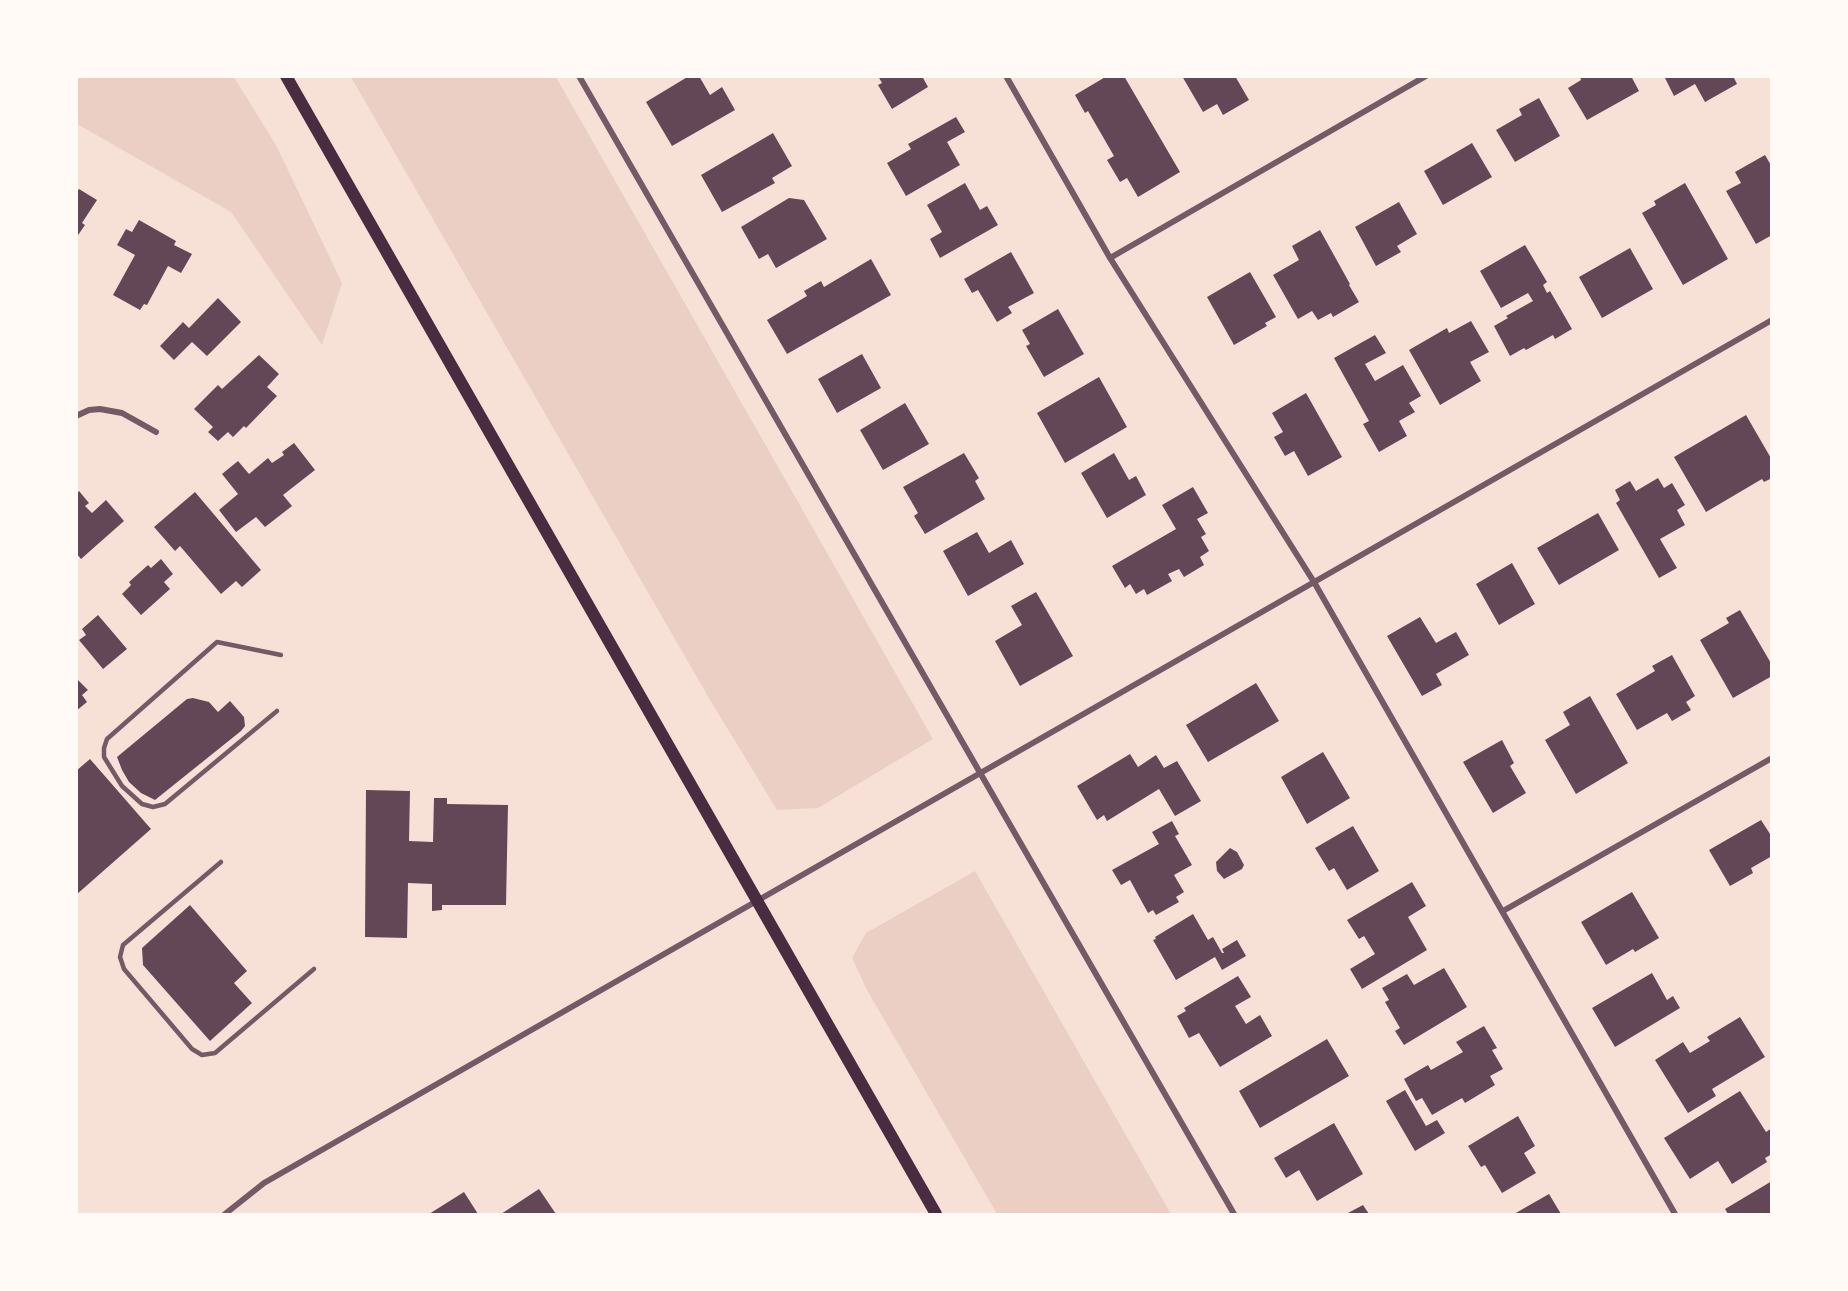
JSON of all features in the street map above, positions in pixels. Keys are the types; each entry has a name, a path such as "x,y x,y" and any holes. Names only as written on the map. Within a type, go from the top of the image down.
{"main road":[{"path":"286,76 936,1215"}],"street":[{"path":"579,76 1234,1215"},
{"path":"1006,76 1110,258 1314,582 1675,1215"},
{"path":"1110,258 1426,76"},
{"path":"225,1215 264,1183 1772,320"},
{"path":"76,416 89,410 100,409 122,412 156,432"},
{"path":"1503,911 1772,758"}],"lane":[{"path":"277,711 165,804 153,807 142,804 122,786 104,757 107,739 217,642 281,655"},
{"path":"221,862 123,945 120,957 124,969 192,1049 202,1055 215,1053 314,969"}],"shaded area":[{"path":"77,76 234,77 277,147 342,283 322,345 231,212 77,124"},
{"path":"351,77 556,77 933,739 818,808 777,810 710,700"},
{"path":"975,871 1171,1214 997,1214 867,990 852,958 866,933"}],"building":[{"path":"689,76 699,76 710,95 722,87 735,110 672,146 646,102"},
{"path":"878,76 922,76 928,87 892,109 878,85 882,83"},
{"path":"1107,76 1124,76 1180,172 1138,197 1127,178 1120,182 1107,160 1114,156 1088,111 1085,113 1075,95"},
{"path":"1182,76 1235,76 1249,100 1223,115 1217,104 1203,112"},
{"path":"1580,76 1631,76 1639,91 1587,120 1568,88 1581,80"},
{"path":"1664,76 1733,76 1737,84 1705,102 1695,84 1674,96"},
{"path":"1539,98 1560,136 1515,162 1496,130 1522,115 1519,109"},
{"path":"956,117 965,132 947,142 960,165 906,196 887,163 911,149 908,144"},
{"path":"773,133 792,166 772,178 775,183 722,212 701,175"},
{"path":"1472,143 1492,177 1443,205 1424,171"},
{"path":"1765,155 1772,167 1772,235 1756,244 1726,191 1741,183 1735,172"},
{"path":"965,183 980,210 987,206 998,225 940,258 930,239 942,232 927,205"},
{"path":"1685,183 1728,259 1683,285 1642,213 1656,205 1654,201"},
{"path":"79,189 97,200 82,223 85,225 76,238 76,193"},
{"path":"789,198 804,200 827,239 776,268 768,254 759,259 741,227"},
{"path":"1399,202 1417,234 1397,246 1401,252 1376,266 1355,227"},
{"path":"139,220 176,241 174,245 192,254 181,273 168,266 147,305 144,304 140,310 113,295 135,255 117,245 126,229 132,232"},
{"path":"1320,230 1359,302 1333,317 1331,313 1318,320 1312,311 1298,319 1273,275 1299,260 1292,246"},
{"path":"1525,245 1547,282 1543,285 1547,293 1550,291 1572,329 1555,339 1553,335 1510,356 1494,326 1508,318 1506,316 1533,301 1528,293 1501,308 1480,271"},
{"path":"1630,248 1653,289 1602,318 1579,277"},
{"path":"1011,252 1034,293 1008,307 1012,313 997,322 978,290 972,293 964,279"},
{"path":"871,259 891,295 787,354 767,320 807,296 804,291 821,281 824,287"},
{"path":"1250,272 1276,317 1265,323 1267,326 1234,345 1207,297"},
{"path":"218,298 241,322 207,356 192,342 174,360 160,346 183,322 189,328"},
{"path":"1058,309 1084,354 1044,377 1026,346 1030,344 1022,330"},
{"path":"1471,321 1489,352 1470,362 1481,381 1440,405 1409,350 1447,328 1449,333"},
{"path":"1375,335 1386,353 1365,364 1375,381 1403,365 1421,396 1409,403 1415,412 1399,421 1407,436 1379,452 1363,424 1369,421 1334,358"},
{"path":"862,354 881,388 837,413 818,379"},
{"path":"259,355 279,374 267,387 277,396 246,428 244,426 233,437 228,432 218,441 208,432 213,427 194,409 218,385 222,389"},
{"path":"1099,377 1127,427 1065,463 1037,413"},
{"path":"1306,393 1342,457 1308,476 1294,451 1285,456 1274,437 1283,432 1272,413"},
{"path":"905,403 929,444 883,470 860,430"},
{"path":"1746,415 1772,460 1772,478 1764,482 1762,479 1706,512 1674,457"},
{"path":"294,443 315,470 283,495 292,506 265,527 256,517 236,532 219,510 238,494 222,474 238,461 249,474 268,458 272,463 284,455 282,452"},
{"path":"964,453 979,478 975,481 985,499 925,534 914,516 918,513 903,487"},
{"path":"1114,453 1129,480 1136,476 1146,495 1107,518 1081,473"},
{"path":"1658,478 1664,488 1672,483 1685,505 1677,510 1685,525 1660,539 1677,568 1659,578 1616,503 1620,500 1615,490 1630,481 1636,491"},
{"path":"1193,487 1208,513 1197,519 1206,534 1201,537 1209,551 1200,557 1204,565 1184,577 1179,569 1168,574 1172,581 1147,595 1144,589 1136,594 1130,584 1125,588 1112,566 1176,529 1162,505"},
{"path":"79,491 89,503 85,506 92,513 106,500 124,521 81,559 76,553 76,494"},
{"path":"195,492 261,570 242,587 236,581 221,594 180,546 175,551 154,527"},
{"path":"1598,513 1619,550 1559,585 1537,548"},
{"path":"977,532 989,553 1011,540 1024,564 968,596 943,551"},
{"path":"161,559 173,574 164,582 170,589 141,615 122,594 131,585 129,582 148,565 151,568"},
{"path":"1512,563 1535,604 1499,625 1476,584"},
{"path":"1036,592 1073,656 1020,686 995,641 1022,625 1011,606"},
{"path":"1740,610 1772,665 1772,676 1733,698 1700,640 1729,623 1726,618"},
{"path":"98,615 127,649 103,669 79,640 86,635 82,629"},
{"path":"1420,617 1436,643 1456,632 1469,655 1436,674 1442,685 1422,696 1387,636"},
{"path":"1672,655 1695,696 1686,702 1691,710 1672,721 1667,713 1637,730 1616,694 1655,671 1652,666"},
{"path":"76,678 88,690 82,695 87,702 76,711"},
{"path":"1256,683 1279,721 1208,762 1186,725"},
{"path":"1590,696 1628,763 1576,794 1545,740 1570,725 1563,712"},
{"path":"193,698 209,702 218,712 230,701 244,717 245,726 155,800 141,793 129,782 117,757 187,699"},
{"path":"1502,740 1514,763 1510,766 1526,793 1493,813 1463,762"},
{"path":"1323,752 1350,798 1307,824 1281,777"},
{"path":"1130,754 1138,767 1156,755 1164,768 1177,761 1201,801 1175,816 1159,789 1107,821 1104,815 1097,820 1077,786"},
{"path":"90,759 151,829 76,895 76,771"},
{"path":"366,790 410,791 409,841 433,842 434,798 447,798 447,804 508,805 506,905 442,905 442,910 432,911 432,884 408,883 407,938 365,937"},
{"path":"1761,820 1772,837 1772,856 1751,868 1753,873 1730,886 1709,850"},
{"path":"1172,821 1179,834 1175,836 1192,865 1174,875 1184,892 1176,897 1179,902 1156,915 1153,910 1148,913 1130,880 1121,885 1112,870 1159,844 1152,832"},
{"path":"1353,826 1379,871 1347,890 1334,868 1329,871 1315,848"},
{"path":"1230,848 1237,852 1244,865 1242,869 1224,879 1217,871 1216,862"},
{"path":"1412,882 1426,906 1408,917 1427,950 1362,989 1350,969 1375,954 1364,936 1359,939 1347,920"},
{"path":"1632,892 1659,938 1635,952 1633,949 1606,965 1581,922"},
{"path":"190,905 247,971 234,983 252,1003 210,1041 143,965 142,948"},
{"path":"1193,914 1208,940 1213,937 1222,953 1224,953 1222,949 1237,940 1246,956 1222,970 1215,957 1176,980 1153,940"},
{"path":"1444,968 1467,1007 1404,1045 1395,1031 1400,1028 1385,1002 1389,1000 1382,988 1407,974 1414,985"},
{"path":"1652,973 1667,1000 1673,996 1680,1008 1615,1047 1592,1008"},
{"path":"1238,976 1251,997 1235,1006 1246,1024 1260,1015 1272,1036 1220,1067 1199,1033 1189,1038 1177,1016 1186,1011 1184,1008"},
{"path":"1740,1017 1765,1057 1712,1089 1716,1096 1688,1113 1655,1060 1683,1042 1690,1053 1710,1041 1707,1037"},
{"path":"1484,1026 1497,1048 1492,1050 1503,1069 1490,1076 1495,1085 1465,1103 1462,1098 1432,1115 1422,1098 1416,1101 1404,1079 1428,1065 1431,1070 1463,1052 1456,1042"},
{"path":"1327,1039 1349,1076 1260,1128 1239,1091"},
{"path":"1405,1090 1426,1126 1437,1120 1445,1133 1415,1151 1386,1101"},
{"path":"1740,1091 1766,1132 1772,1128 1772,1154 1765,1158 1767,1162 1732,1184 1718,1161 1690,1179 1664,1138"},
{"path":"1518,1116 1535,1146 1524,1153 1536,1173 1502,1193 1485,1165 1481,1167 1468,1146"},
{"path":"1334,1123 1363,1174 1317,1201 1299,1170 1286,1178 1274,1158"},
{"path":"1772,1181 1772,1214 1728,1214 1725,1209"},
{"path":"539,1189 556,1214 501,1214"},
{"path":"464,1192 478,1214 429,1214"},
{"path":"1549,1194 1561,1214 1514,1214"},
{"path":"1363,1205 1369,1214 1346,1214"}]}
